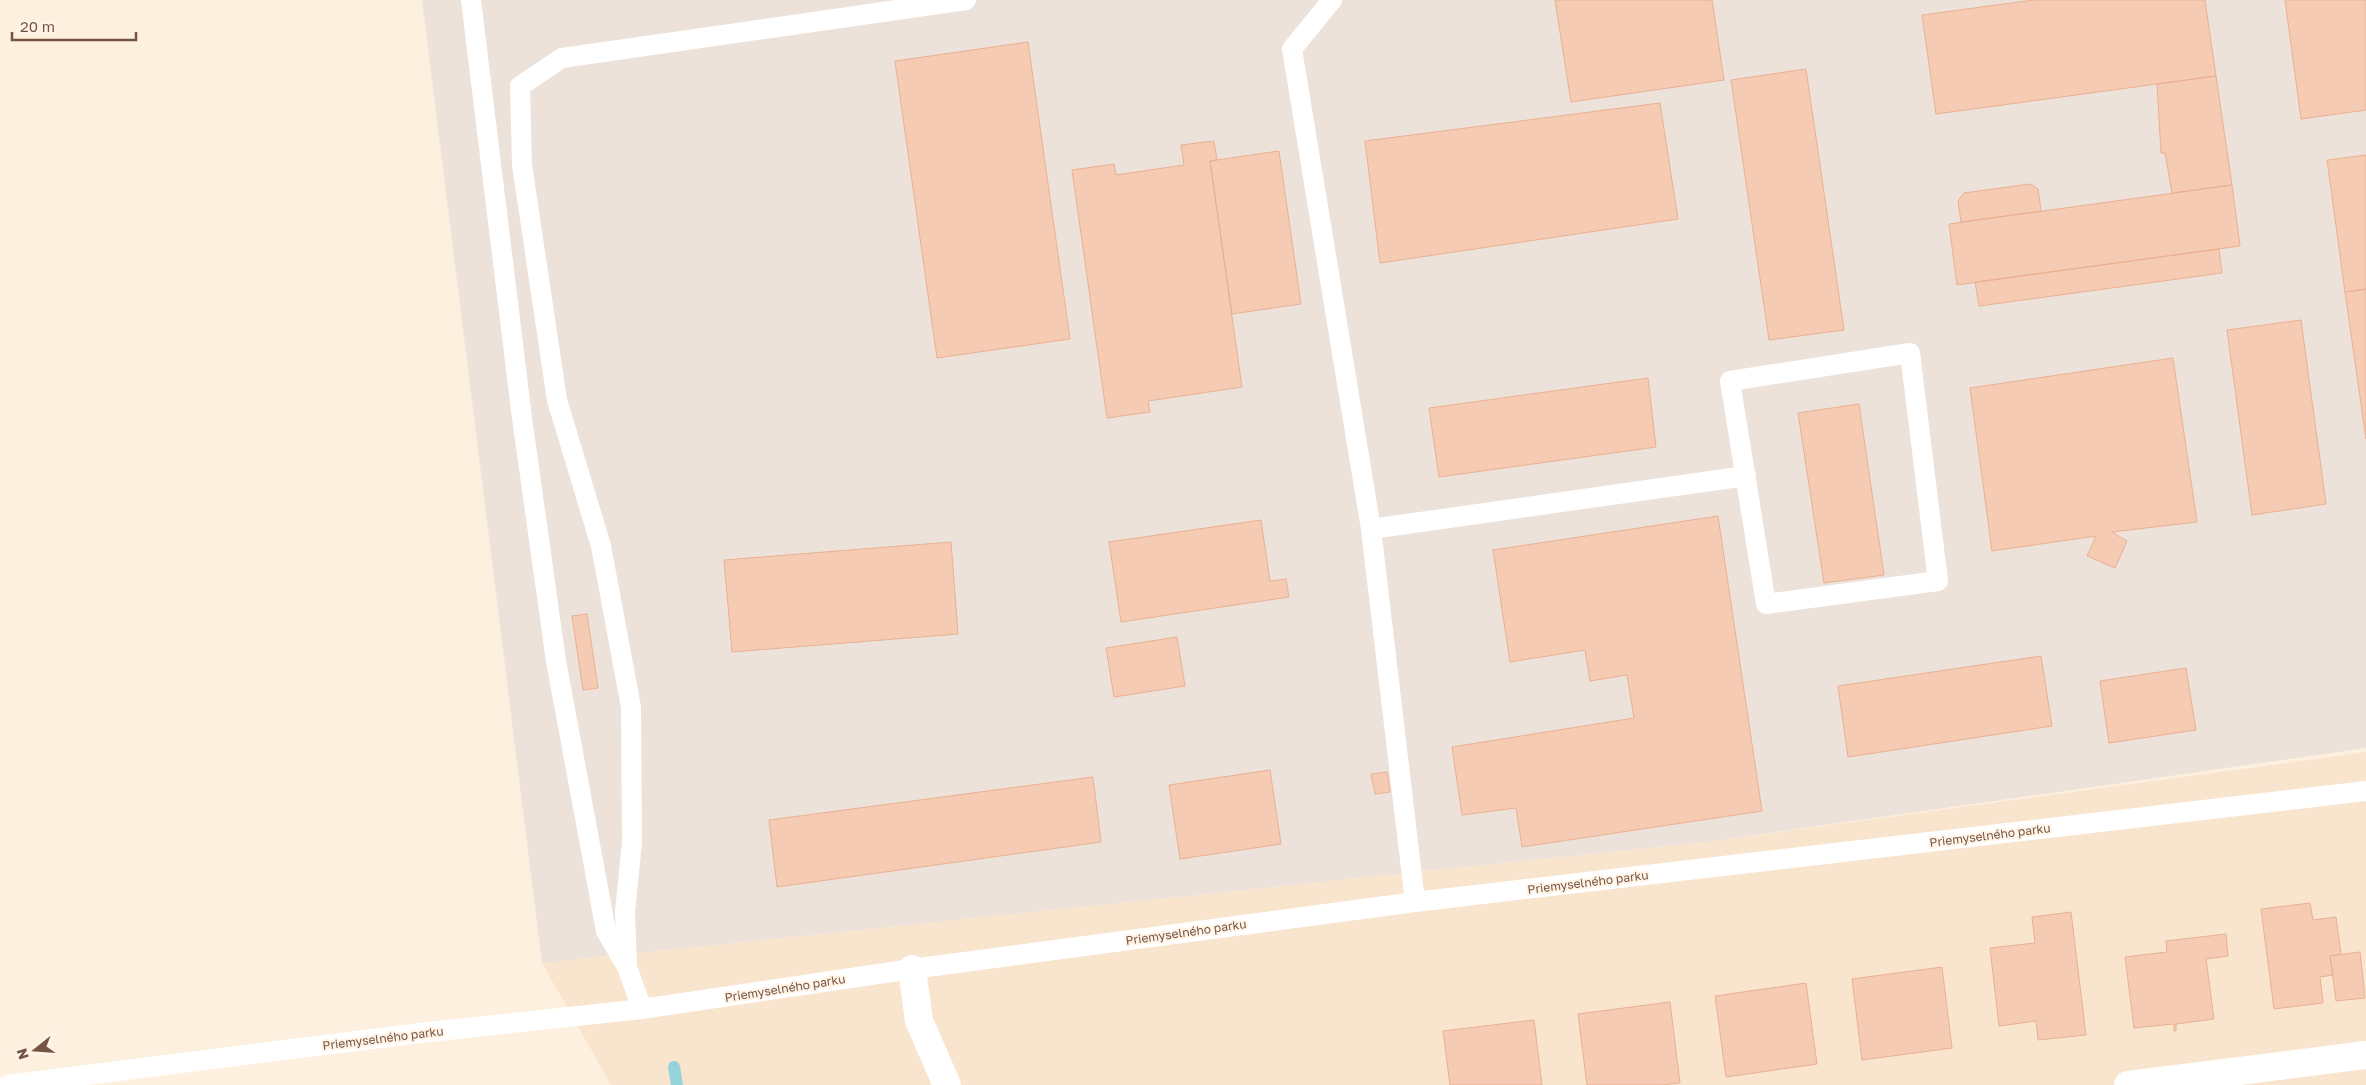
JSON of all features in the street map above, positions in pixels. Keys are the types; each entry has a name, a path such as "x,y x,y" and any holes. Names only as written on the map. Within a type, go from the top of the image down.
{"street":[{"path":"912,969 919,1022 947,1085"},
{"path":"2128,1085 2366,1056"}],"lane":[{"path":"470,0 520,399 556,661 606,931 627,967 642,1009"},
{"path":"627,967 625,912 632,842 630,707 601,546 557,400 522,165 520,86 562,58 966,0"},
{"path":"1332,0 1292,48 1371,530 1415,902"},
{"path":"1910,353 1938,581 1766,604 1746,476 1730,381 1910,353"},
{"path":"1371,530 1746,476"},
{"name":"Priemyselného parku","path":"8,1085 420,1033 642,1009 912,969 1415,902 2366,791"}],"shaded area":[{"path":"422,0 2366,0 2366,748 1714,841 542,963"},
{"path":"2366,752 2366,1085 611,1085 542,963 1714,841"}],"building":[{"path":"1555,0 1712,0 1724,80 1571,102"},
{"path":"2034,0 2205,0 2216,76 1936,114 1922,15"},
{"path":"2285,0 2366,0 2366,110 2301,119"},
{"path":"1028,42 1070,339 937,358 895,61"},
{"path":"1806,69 1844,330 1769,340 1731,80"},
{"path":"2216,76 2232,185 2172,193 2165,153 2161,153 2157,84"},
{"path":"1660,103 1678,219 1380,263 1365,141"},
{"path":"1214,141 1217,160 1210,161 1242,387 1148,401 1150,412 1107,418 1072,170 1114,164 1116,175 1184,165 1181,145"},
{"path":"1279,151 1301,304 1232,314 1210,161"},
{"path":"2366,155 2366,289 2345,292 2327,160"},
{"path":"2030,184 2038,189 2041,211 1961,222 1958,201 1964,193"},
{"path":"2232,185 2240,246 1957,285 1949,224"},
{"path":"2219,249 2222,273 1979,306 1975,282"},
{"path":"2366,289 2366,439 2345,292"},
{"path":"2301,320 2326,504 2252,515 2227,330"},
{"path":"2173,358 2197,522 2112,532 2127,541 2115,568 2087,556 2096,536 1992,551 1970,388"},
{"path":"1648,378 1656,447 1439,477 1429,408"},
{"path":"1859,404 1884,575 1824,583 1798,413"},
{"path":"1718,516 1762,811 1522,847 1516,808 1462,815 1452,747 1634,718 1627,675 1590,681 1585,650 1510,662 1493,550"},
{"path":"1261,520 1270,581 1286,579 1289,597 1121,622 1109,542"},
{"path":"951,542 958,634 732,652 724,560"},
{"path":"587,614 598,688 583,690 572,616"},
{"path":"1177,637 1185,686 1114,697 1106,648"},
{"path":"2041,656 2052,726 1848,757 1838,686"},
{"path":"2186,668 2196,730 2109,743 2100,681"},
{"path":"1270,770 1281,844 1180,859 1169,785"},
{"path":"1387,772 1390,792 1375,794 1371,774"},
{"path":"1093,777 1101,842 777,887 769,820"},
{"path":"2310,903 2313,920 2336,917 2341,954 2330,956 2333,975 2320,977 2323,1003 2274,1009 2261,909"},
{"path":"2071,912 2086,1035 2038,1040 2036,1021 1999,1026 1990,948 2035,943 2032,917"},
{"path":"2226,934 2228,956 2206,959 2214,1019 2176,1024 2176,1031 2174,1031 2174,1024 2134,1028 2125,957 2167,952 2166,941"},
{"path":"2360,952 2365,998 2336,1001 2330,956"},
{"path":"1942,967 1952,1048 1862,1060 1852,979"},
{"path":"1806,983 1817,1064 1726,1077 1715,996"},
{"path":"1670,1002 1680,1083 1662,1085 1587,1085 1578,1014"},
{"path":"1534,1020 1542,1085 1450,1085 1443,1031"}],"waterway":[{"path":"674,1067 677,1085"}]}
